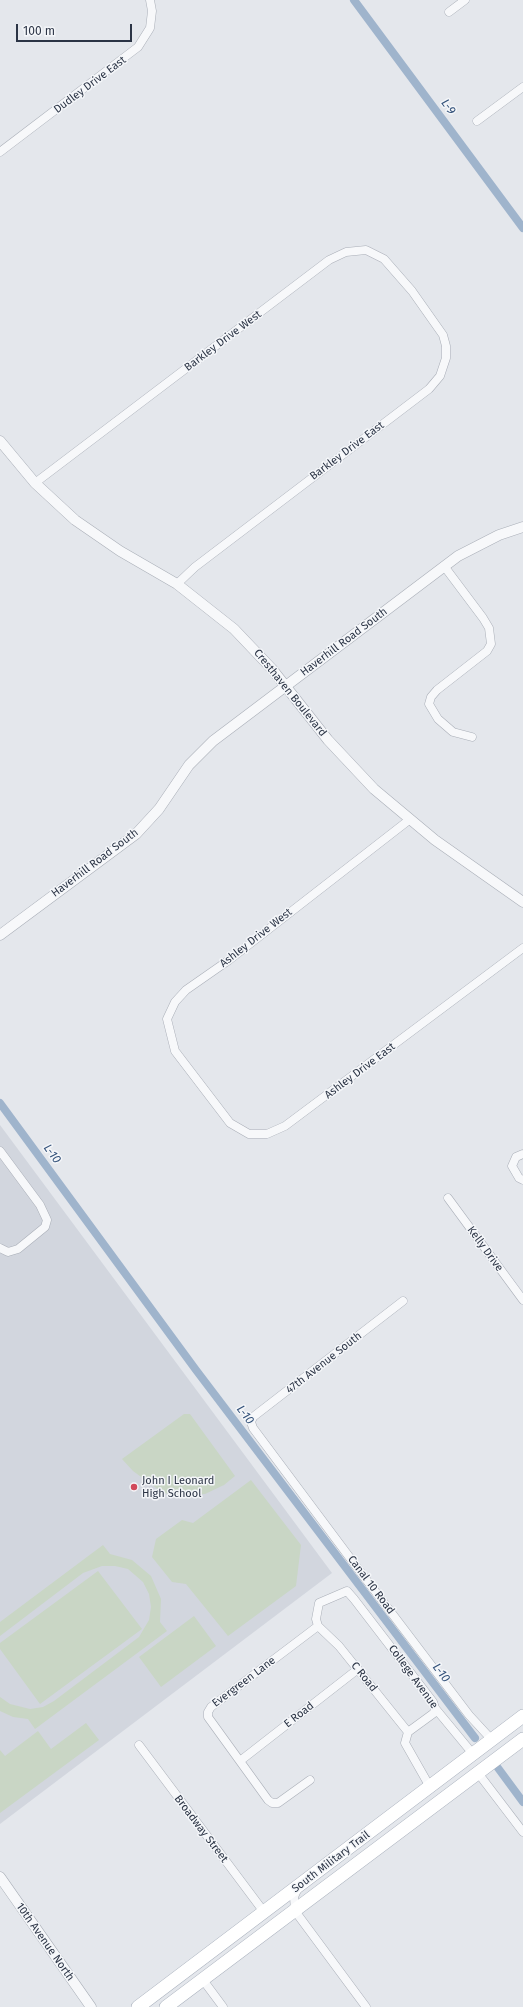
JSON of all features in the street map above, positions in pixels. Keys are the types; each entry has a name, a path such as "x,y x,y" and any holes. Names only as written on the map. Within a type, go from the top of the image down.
{"main road":[{"name":"South Military Trail","path":"138,2007 523,1716"},
{"path":"451,1793 451,1784 456,1777 516,1732 523,1716"},
{"name":"South Military Trail","path":"166,2007 523,1738"}],"street":[{"name":"Dudley Drive East","path":"0,152 138,47 150,28 152,11 150,0"},
{"path":"449,12 465,0"},
{"path":"477,121 523,87"},
{"name":"Barkley Drive West","path":"35,483 336,256 346,252 366,250 379,256 393,267 412,291"},
{"name":"Barkley Drive East","path":"177,584 195,567 429,389 437,381 445,362 444,341 437,325 412,291"},
{"name":"Cresthaven Boulevard","path":"0,441 35,483 64,511 97,536 177,584 234,629 254,648 350,765 409,820 523,902"},
{"name":"Haverhill Road South","path":"0,934 136,834 159,809 181,775 203,750 444,566 478,545 523,527"},
{"path":"444,566 483,618 489,628 491,644 487,651 436,690 431,697 429,704 438,719 453,732 472,737"},
{"name":"Ashley Drive West","path":"197,1082 175,1051 171,1042 167,1019 176,1002 186,990 229,960 409,820"},
{"name":"Ashley Drive East","path":"197,1082 230,1123 249,1134 267,1134 285,1126 523,948"},
{"path":"0,1151 40,1206 47,1220 44,1227 18,1249 8,1252 0,1248"},
{"path":"523,1154 516,1157 512,1166 519,1178 523,1180"},
{"name":"Kelly Drive","path":"448,1198 523,1300"},
{"name":"47th Avenue South","path":"253,1428 251,1422 253,1417 403,1301"},
{"name":"Canal 10 Road","path":"253,1428 468,1714 492,1740"},
{"name":"College Avenue","path":"318,1626 316,1619 319,1603 346,1591 354,1599 434,1702 435,1708 473,1754"},
{"name":"C Road","path":"318,1626 339,1646 408,1732"},
{"name":"Evergreen Lane","path":"310,1780 278,1803 272,1803 268,1800 208,1717 208,1712 211,1707 318,1626"},
{"name":"E Road","path":"240,1761 358,1669"},
{"path":"430,1787 405,1743 408,1732 434,1713 435,1708"},
{"name":"Broadway Street","path":"139,1745 264,1912"},
{"path":"478,1773 523,1832"},
{"name":"10th Avenue North","path":"0,1877 90,2007"},
{"path":"299,1886 294,1897 295,1911 366,2007"},
{"path":"203,1980 222,2007"}],"shaded area":[{"name":"John I Leonard High School","path":"0,1125 332,1573 0,1824"}],"green space":[{"path":"184,1414 190,1414 235,1476 224,1485 205,1494 180,1495 163,1493 133,1471 122,1459"},
{"path":"251,1480 301,1545 296,1586 228,1636 186,1584 172,1582 152,1557 156,1539 182,1520 193,1523"},
{"path":"103,1545 110,1554 132,1560 151,1576 161,1599 160,1622 167,1631 35,1729 28,1719 13,1717 0,1711 0,1697 10,1704 30,1709 43,1707 54,1701 139,1637 149,1620 151,1607 149,1594 143,1582 128,1569 115,1566 102,1566 83,1573 0,1636 0,1622"},
{"path":"98,1571 142,1629 40,1704 0,1649 0,1643"},
{"path":"194,1616 216,1646 161,1687 139,1657"},
{"path":"86,1723 99,1740 0,1813 0,1750 5,1756 38,1731 51,1749"}],"waterway":[{"name":"L-9","path":"354,0 523,228"},
{"name":"L-10","path":"0,1103 196,1370 475,1738"},
{"name":"L-10","path":"498,1768 523,1802"}],"place":[{"name":"John I Leonard High School","path":"134,1487"}]}
